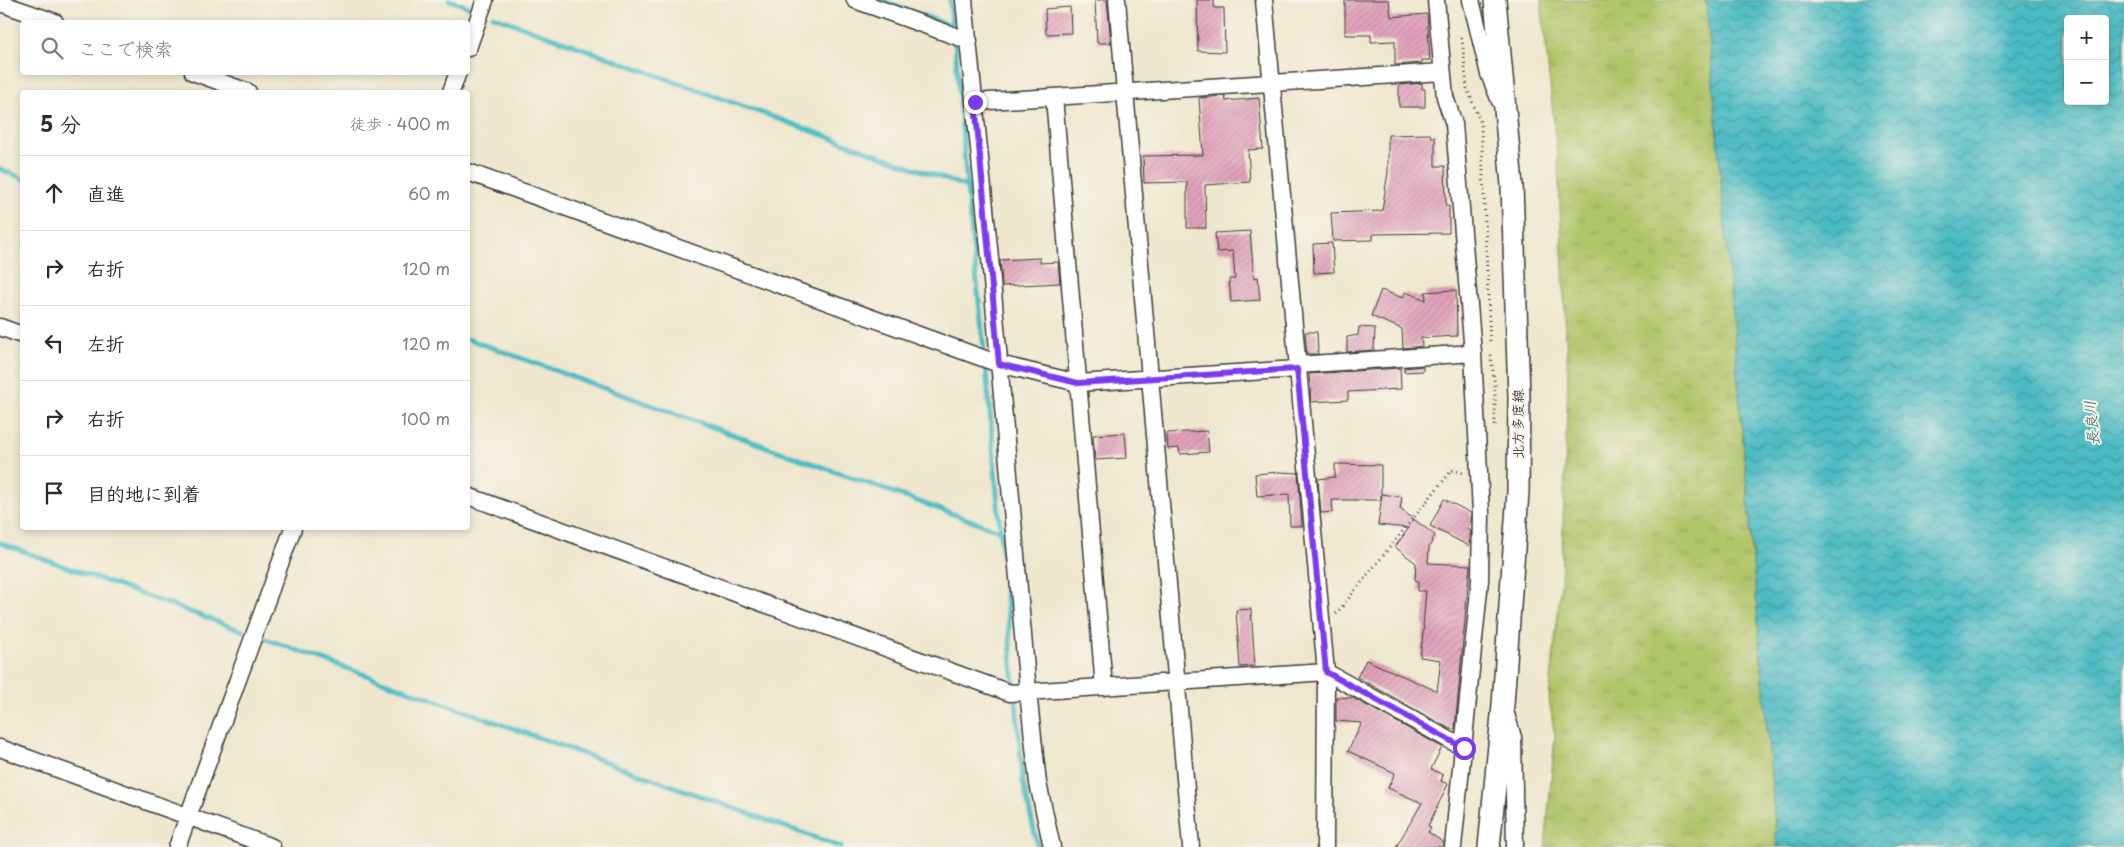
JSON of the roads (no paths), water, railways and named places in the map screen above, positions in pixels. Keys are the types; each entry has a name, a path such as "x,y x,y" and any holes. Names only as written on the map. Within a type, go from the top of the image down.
{"main road":[{"name":"北方多度線","path":"1489,847 1503,705 1518,492 1516,270 1507,119 1495,0"}],"street":[{"path":"470,42 485,0"},
{"path":"855,0 969,41"},
{"path":"964,0 975,102 1028,692 1038,783 1052,847"},
{"path":"1117,0 1191,847"},
{"path":"1264,0 1326,672 1324,847"},
{"path":"1436,0 1444,97 1454,124 1473,353 1481,513 1480,580 1453,847"},
{"path":"1471,0 1489,74 1507,119"},
{"path":"0,3 49,20"},
{"path":"975,102 1442,72"},
{"path":"201,75 242,90"},
{"path":"452,90 457,75"},
{"path":"1054,97 1104,687"},
{"path":"470,173 999,364 1078,383 1473,353"},
{"path":"0,327 20,334"},
{"path":"470,497 1010,693 1326,672 1464,748"},
{"path":"177,847 292,530"},
{"path":"1503,705 1514,738 1515,847"},
{"path":"0,748 272,847"}],"water":[{"name":"長良川","path":"1706,0 2124,0 2124,847 1777,847"}],"waterway":[{"path":"449,0 469,7"},
{"path":"881,0 952,26 950,0"},
{"path":"493,16 967,187"},
{"path":"955,43 967,187 984,349"},
{"path":"0,169 20,177"},
{"path":"470,340 1000,531"},
{"path":"986,368 1014,685"},
{"path":"0,543 243,631"},
{"path":"266,639 841,847"},
{"path":"1016,700 1023,782 1038,847"}]}
